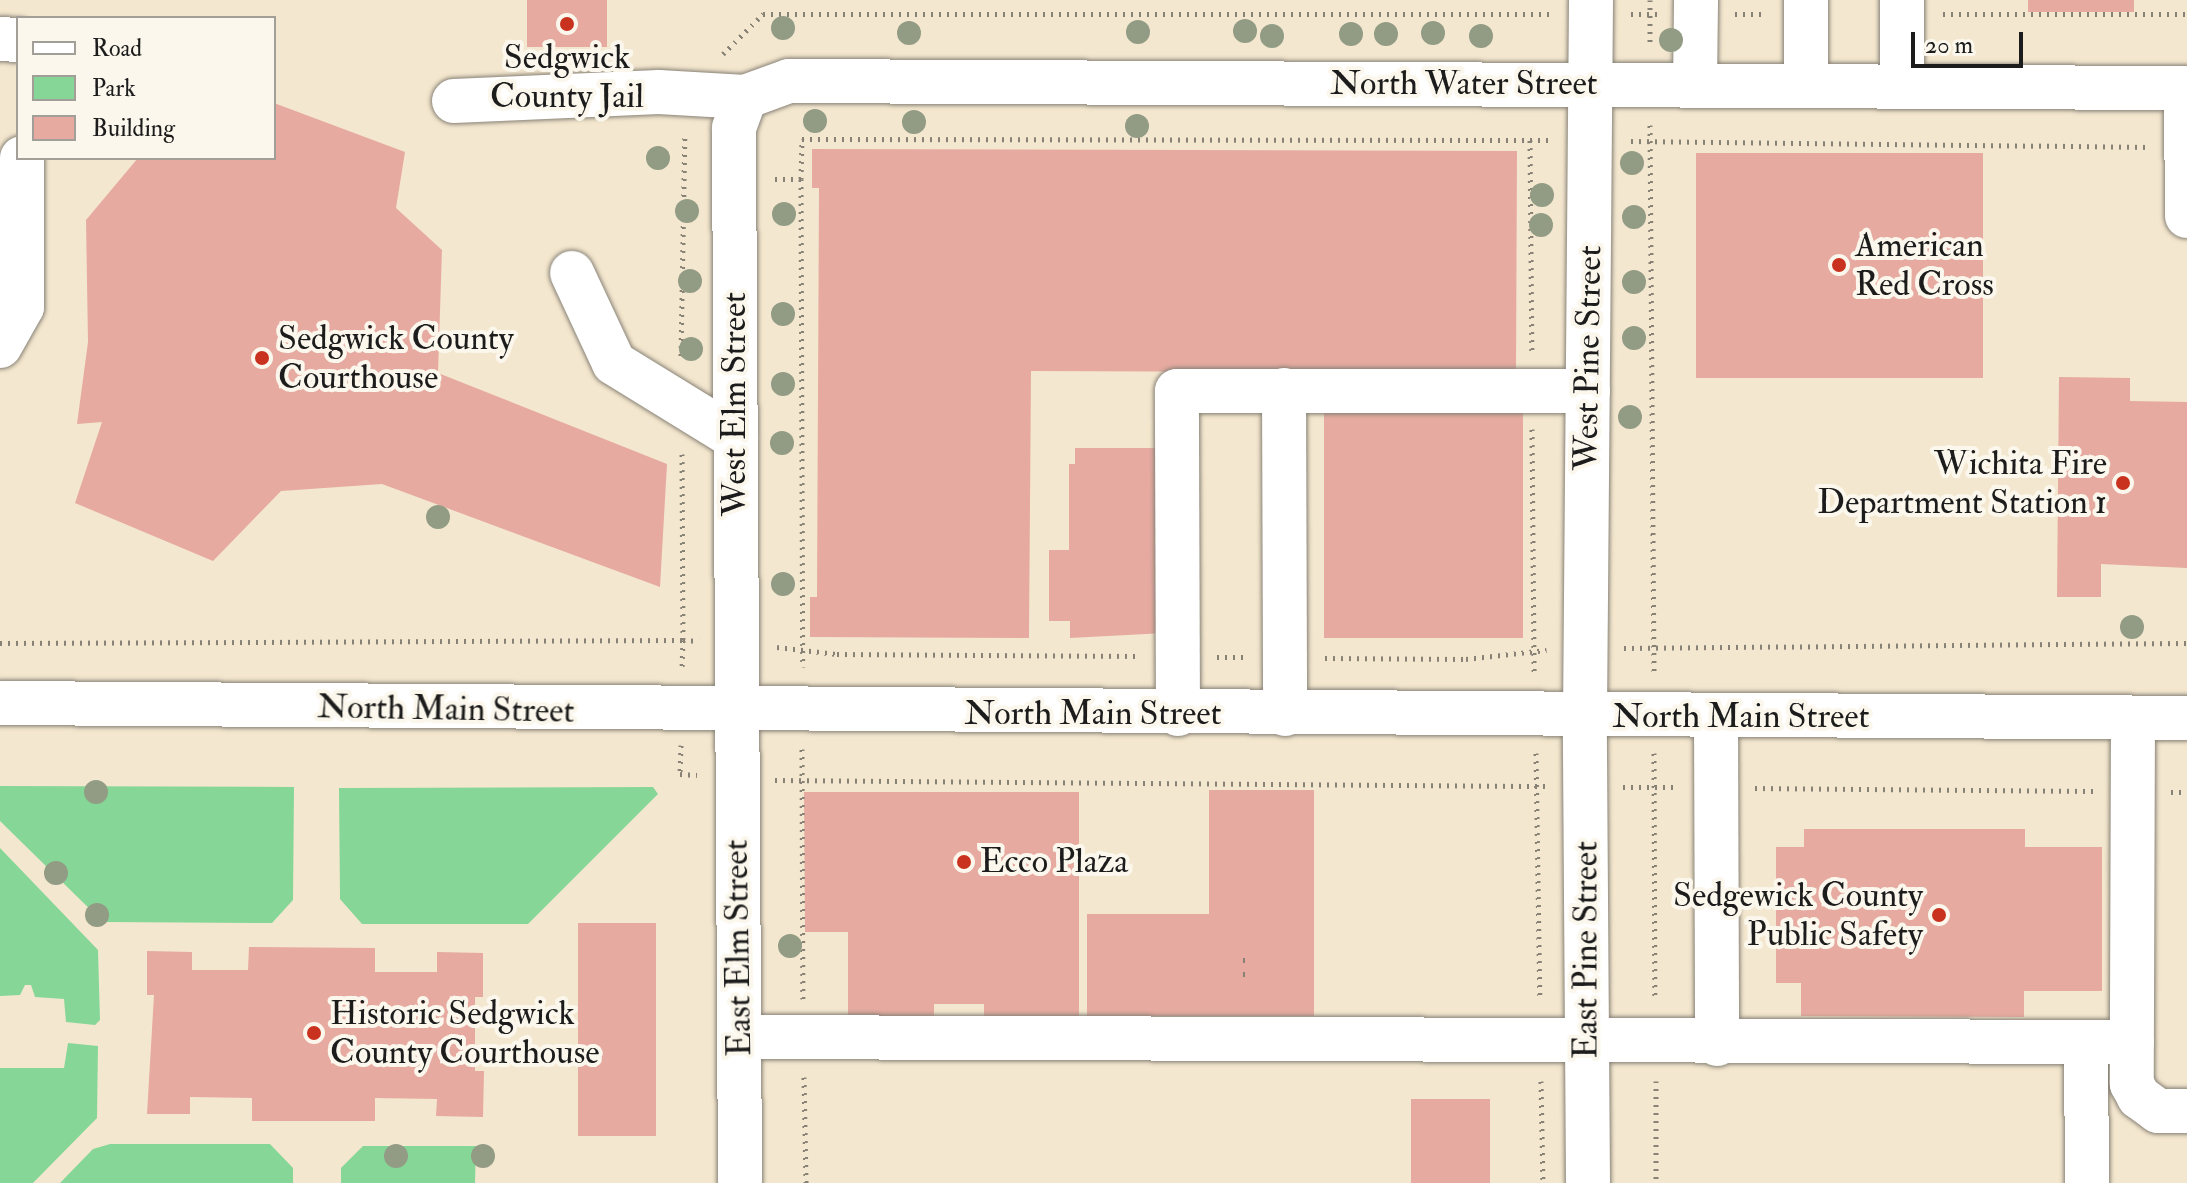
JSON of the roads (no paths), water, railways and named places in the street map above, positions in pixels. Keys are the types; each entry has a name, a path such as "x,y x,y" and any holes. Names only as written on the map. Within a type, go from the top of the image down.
{"street":[{"name":"West Pine Street","path":"1585,716 1591,0"},
{"path":"1695,85 1696,0"},
{"path":"1806,0 1806,86"},
{"path":"1902,0 1902,86"},
{"name":"North Water Street","path":"745,97 789,81 2186,88"},
{"path":"2186,88 2187,216"},
{"path":"454,101 659,92 745,97"},
{"name":"West Elm Street","path":"736,712 734,128 745,97"},
{"path":"0,346 22,307 22,160"},
{"path":"572,273 614,363 736,438"},
{"path":"1284,390 1285,714"},
{"path":"1178,714 1177,391 1588,391"},
{"name":"North Main Street","path":"0,703 802,713 2187,718"},
{"name":"East Elm Street","path":"736,712 740,1183"},
{"name":"East Pine Street","path":"1585,716 1588,1183"},
{"path":"1716,717 1717,1044"},
{"path":"2133,718 2132,1084 2139,1097 2158,1111 2187,1111"},
{"path":"739,1037 1541,1044 2132,1042"},
{"path":"2086,1043 2087,1183"}],"place":[{"name":"Sedgwick County Jail","path":"567,24"},
{"name":"American Red Cross","path":"1839,265"},
{"name":"Sedgwick County Courthouse","path":"262,358"},
{"name":"Wichita Fire Department Station 1","path":"2123,483"},
{"name":"Ecco Plaza","path":"964,862"},
{"name":"Sedgewick County Public Safety","path":"1939,915"},
{"name":"Historic Sedgwick County Courthouse","path":"314,1033"}]}
